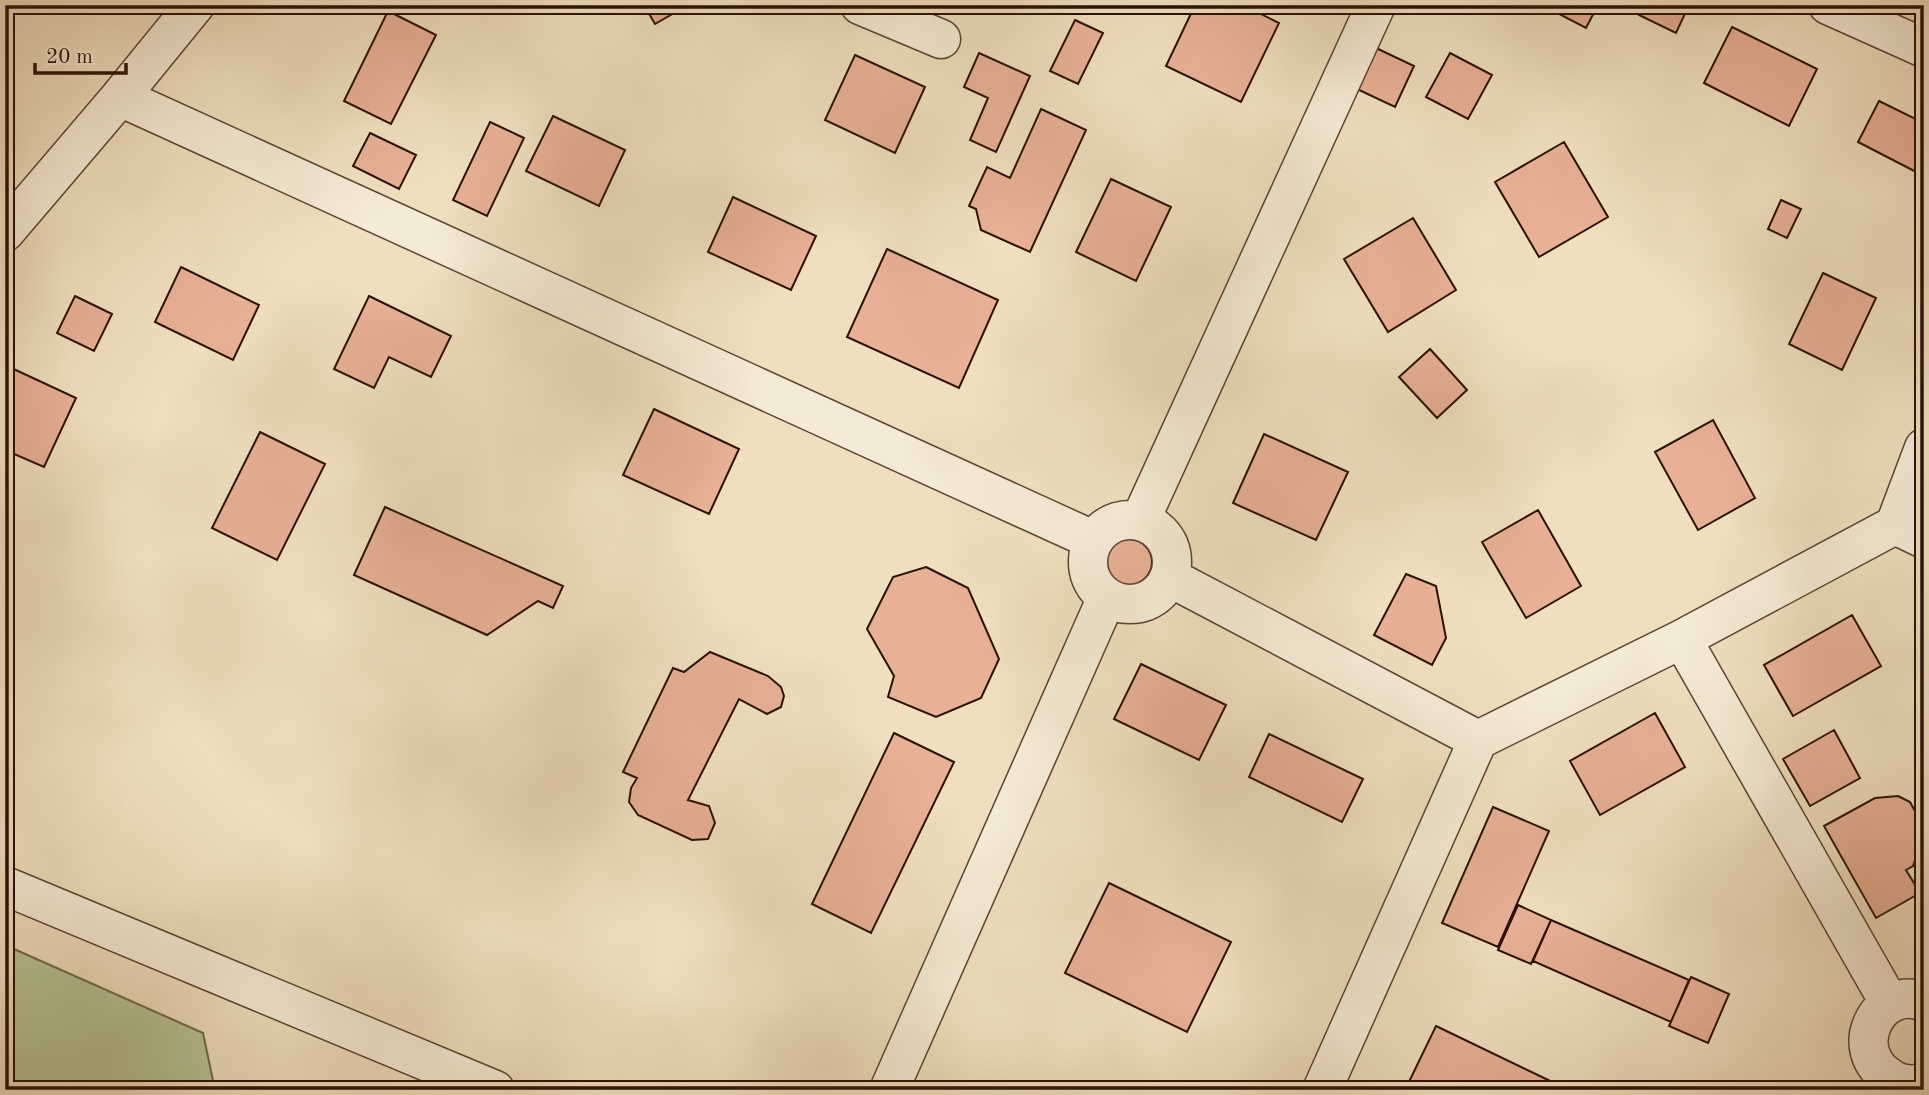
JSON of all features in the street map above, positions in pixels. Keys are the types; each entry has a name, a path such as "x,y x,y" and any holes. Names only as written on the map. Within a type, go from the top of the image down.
{"lane":[{"path":"5,232 195,5"},
{"path":"860,5 941,39"},
{"path":"1140,520 1376,5"},
{"path":"1828,5 1924,48"},
{"path":"120,97 1093,540"},
{"path":"1322,1090 1478,740 1682,639 1909,532 1924,448"},
{"path":"1122,520 1140,520 1161,533 1172,554 1169,577 1159,593 1143,602 1124,604 1107,597 1092,581 1088,561 1093,540 1106,527 1122,520"},
{"path":"1169,577 1478,740"},
{"path":"889,1090 1107,597"},
{"path":"1682,639 1914,998 1875,1017 1868,1036 1870,1056 1880,1073 1898,1083 1924,1082"},
{"path":"5,886 495,1090"}],"green space":[{"path":"5,945 203,1033 215,1090 5,1090"}],"building":[{"path":"644,5 688,5 655,24"},
{"path":"1195,5 1243,5 1279,23 1241,102 1166,66"},
{"path":"1542,5 1598,5 1586,28"},
{"path":"1644,5 1689,5 1676,33 1639,15"},
{"path":"388,11 436,35 391,124 344,101"},
{"path":"1075,20 1103,33 1078,84 1050,71"},
{"path":"1732,27 1817,69 1789,126 1704,83"},
{"path":"1376,48 1414,66 1395,107 1357,89"},
{"path":"979,53 1030,76 996,152 970,140 988,98 964,87"},
{"path":"1450,53 1492,75 1468,119 1426,97"},
{"path":"855,55 925,87 895,153 825,120"},
{"path":"1879,101 1924,123 1924,176 1858,142"},
{"path":"1041,109 1086,130 1030,252 981,230 976,209 969,206 987,167 1010,178"},
{"path":"553,116 625,150 599,206 526,171"},
{"path":"490,122 524,138 487,216 453,200"},
{"path":"370,133 416,155 399,189 353,166"},
{"path":"1564,142 1608,217 1539,257 1495,182"},
{"path":"1111,179 1171,207 1136,281 1076,252"},
{"path":"733,197 816,236 791,290 708,252"},
{"path":"1781,200 1801,209 1787,238 1768,229"},
{"path":"1413,218 1456,290 1388,332 1344,259"},
{"path":"887,249 998,300 959,388 847,337"},
{"path":"181,267 259,305 233,360 155,322"},
{"path":"1823,273 1876,298 1842,370 1789,344"},
{"path":"75,296 112,314 94,351 57,333"},
{"path":"369,296 451,336 431,377 389,357 374,388 334,369"},
{"path":"1430,349 1467,390 1437,418 1399,377"},
{"path":"5,365 76,398 44,467 5,450"},
{"path":"654,409 739,449 709,514 623,475"},
{"path":"1713,420 1755,498 1698,530 1655,452"},
{"path":"260,432 325,464 277,560 212,528"},
{"path":"1264,434 1348,472 1316,540 1233,503"},
{"path":"385,507 563,586 553,608 538,601 487,635 354,575"},
{"path":"1538,510 1581,586 1526,618 1482,542"},
{"path":"1129,539 1145,546 1152,562 1145,578 1129,585 1113,578 1106,562 1113,546"},
{"path":"926,567 968,588 999,659 981,698 936,717 888,697 894,676 867,629 893,577"},
{"path":"1406,574 1436,586 1446,638 1432,665 1374,635"},
{"path":"1852,615 1881,666 1793,716 1764,665"},
{"path":"710,652 768,676 781,687 784,696 781,707 767,714 739,699 688,800 709,806 715,823 708,839 692,840 638,815 629,802 631,788 637,778 623,772 673,668 684,672"},
{"path":"1141,664 1226,705 1199,760 1114,719"},
{"path":"1655,713 1685,767 1600,815 1570,761"},
{"path":"1834,730 1860,778 1810,806 1783,759"},
{"path":"894,733 954,762 871,933 812,904"},
{"path":"1269,734 1363,779 1342,822 1249,777"},
{"path":"1898,796 1910,802 1922,824 1922,840 1913,866 1906,870 1920,893 1876,918 1824,826 1875,798"},
{"path":"1493,807 1549,831 1498,947 1442,923"},
{"path":"1109,883 1231,942 1187,1032 1065,973"},
{"path":"1518,905 1551,920 1531,964 1498,950"},
{"path":"1551,920 1689,980 1671,1022 1533,961"},
{"path":"1691,977 1729,994 1708,1043 1669,1026"},
{"path":"1436,1026 1569,1090 1405,1090"}]}
